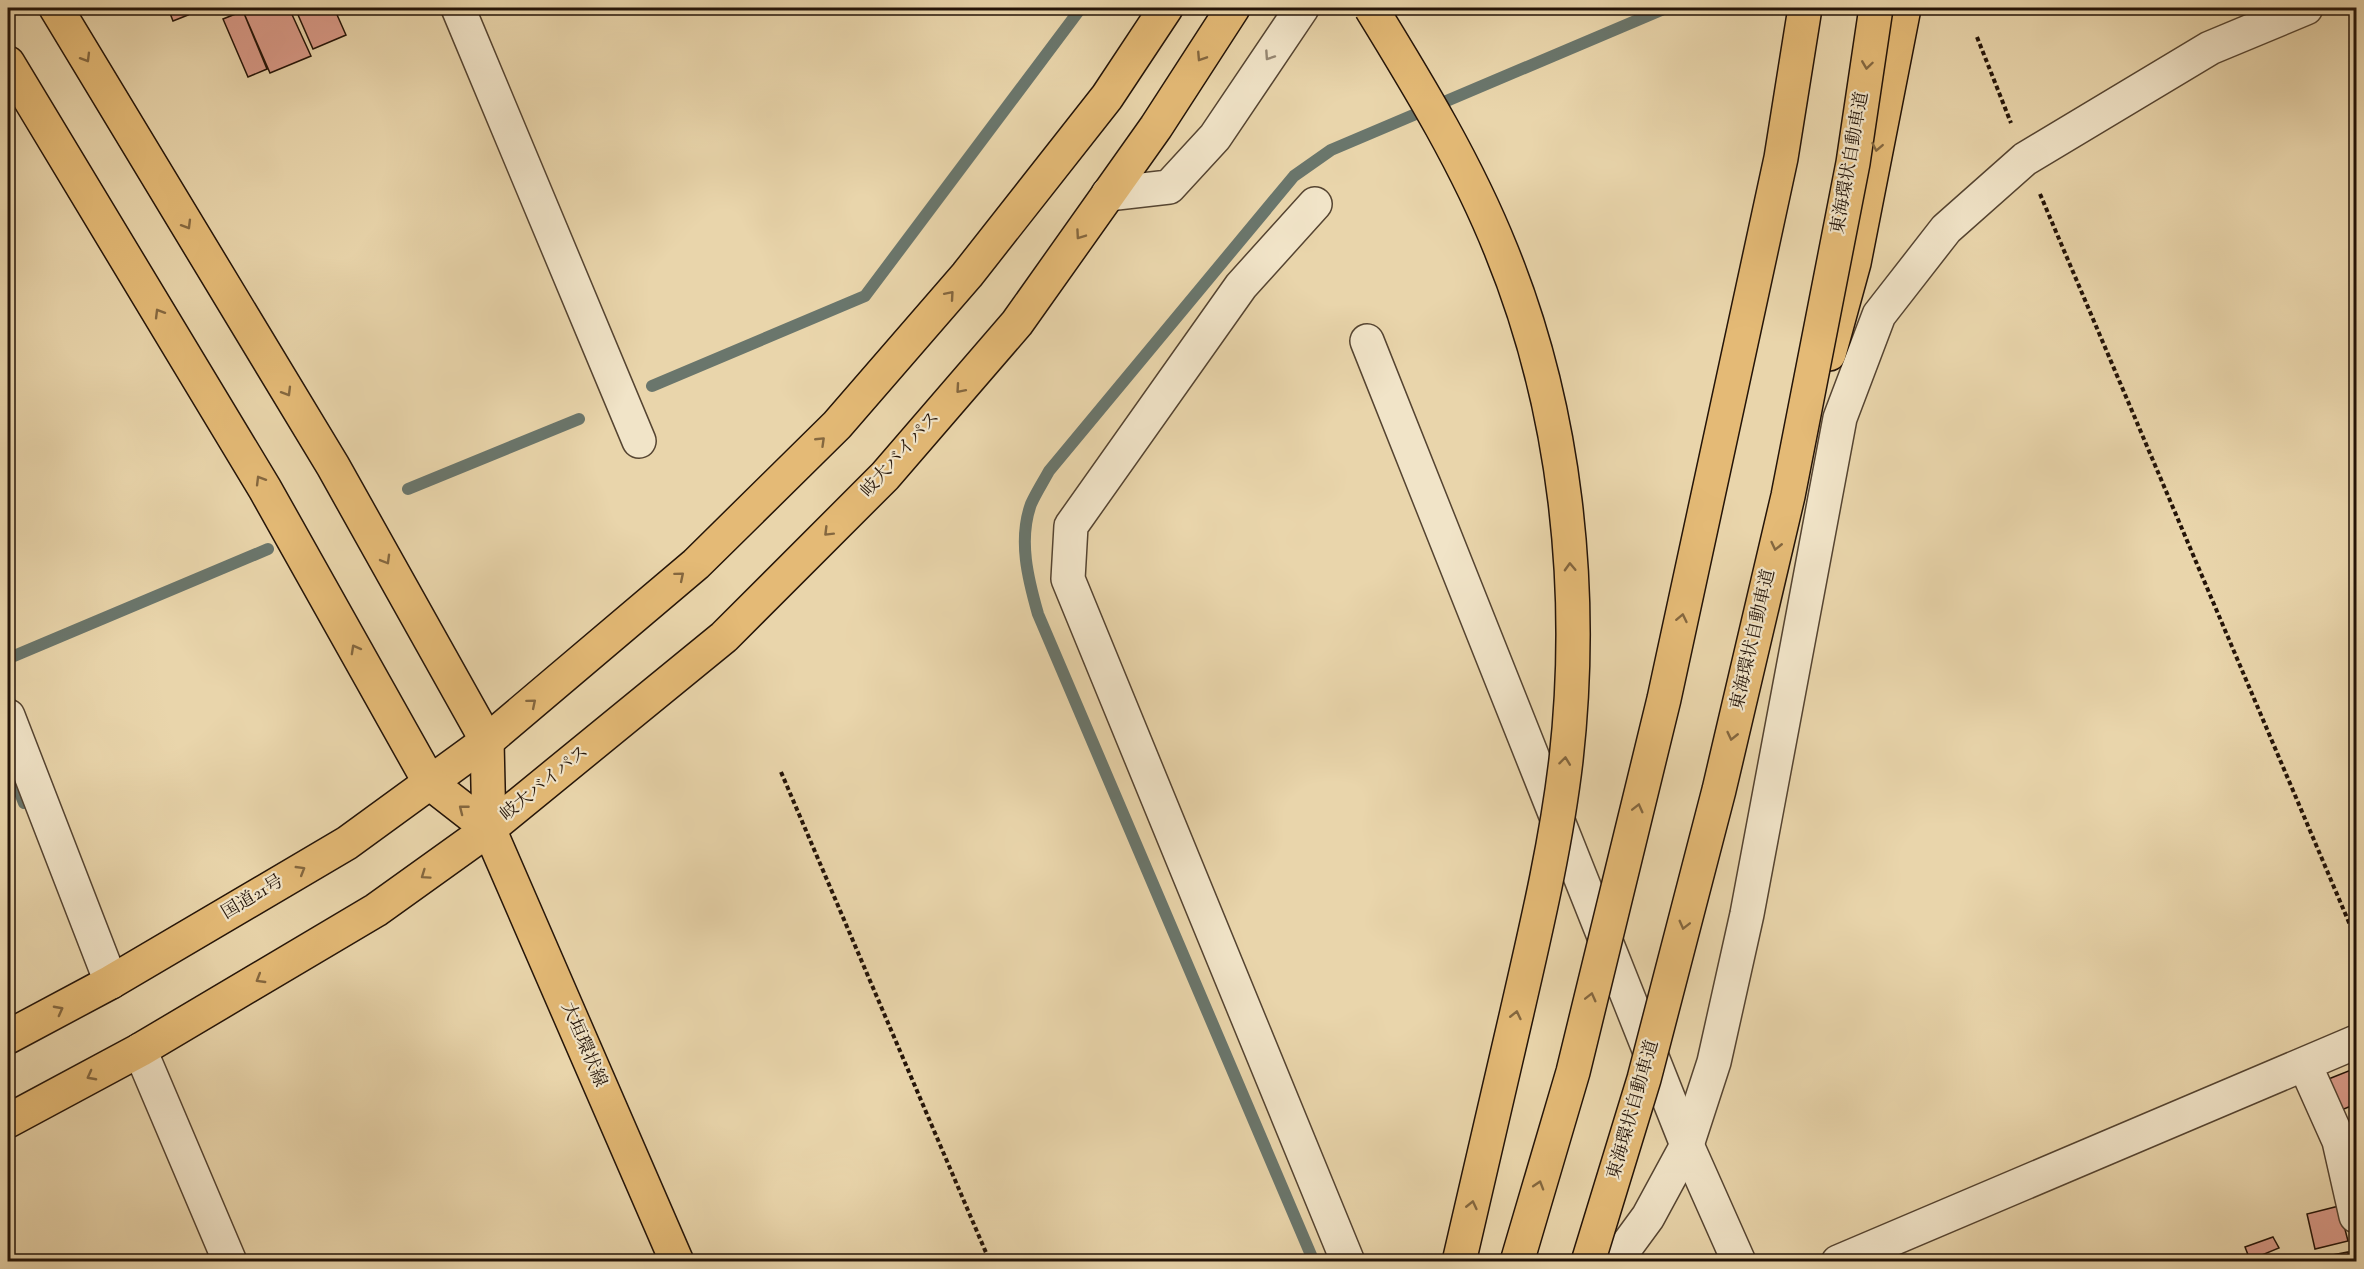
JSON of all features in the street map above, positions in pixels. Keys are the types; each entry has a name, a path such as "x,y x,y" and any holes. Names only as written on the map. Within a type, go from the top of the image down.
{"main road":[{"path":"56,8 333,466 487,741 489,829"},
{"path":"487,741 696,564 837,425 967,275 1107,97 1166,8"},
{"name":"岐大バイパス","path":"489,829 724,638 885,476 1017,323 1156,127 1233,8"},
{"path":"1371,8 1462,163 1502,251 1533,343 1556,441 1569,544 1573,652 1566,760 1546,889 1459,1262"},
{"path":"1517,1262 1573,1072 1664,699 1781,158 1805,8"},
{"name":"東海環状自動車道","path":"1588,1262 1644,1079 1719,790 1788,496 1853,163 1876,8"},
{"path":"1788,496 1854,263 1904,8"},
{"path":"8,63 265,489 430,783 489,829"},
{"name":"国道21号","path":"8,1037 111,982 347,843 487,741"},
{"path":"8,1121 140,1050 376,910 489,829"},
{"name":"大垣環状線","path":"489,829 677,1262"}],"street":[{"path":"458,8 639,441"},
{"path":"1108,194 1169,187 1215,137 1302,8"},
{"path":"1615,1262 1648,1217 1686,1145 1714,1062 1747,914 1840,418 1879,315 1946,229 2025,159 2210,48 2306,8"},
{"path":"1315,204 1241,286 1071,526 1068,579 1348,1262"},
{"path":"1367,341 1686,1145 1739,1262"},
{"path":"8,716 111,982"},
{"path":"1838,1262 2356,1042"},
{"path":"140,1050 230,1262"},
{"path":"2305,1065 2339,1141 2356,1216"}],"path":[{"path":"1977,37 2025,159 2356,939"},
{"path":"781,772 990,1262"}],"building":[{"path":"168,8 185,8 188,15 173,21"},
{"path":"251,8 289,8 311,56 270,73 243,11"},
{"path":"295,8 334,8 346,35 313,49"},
{"path":"243,11 267,69 248,77 223,19"},
{"path":"2356,1068 2356,1104 2339,1111 2326,1080"},
{"path":"2339,1206 2348,1241 2315,1249 2307,1214"},
{"path":"2273,1237 2279,1248 2250,1260 2245,1247"},
{"path":"2348,1252 2349,1262 2311,1262 2311,1259"}],"waterway":[{"path":"652,386 865,296 1081,8"},
{"path":"1314,1262 1038,614 1026,559 1027,518 1031,504 1049,471 1294,176 1331,150 1666,8"},
{"path":"408,489 579,419"},
{"path":"14,656 268,549"},
{"path":"8,762 24,803"}]}
